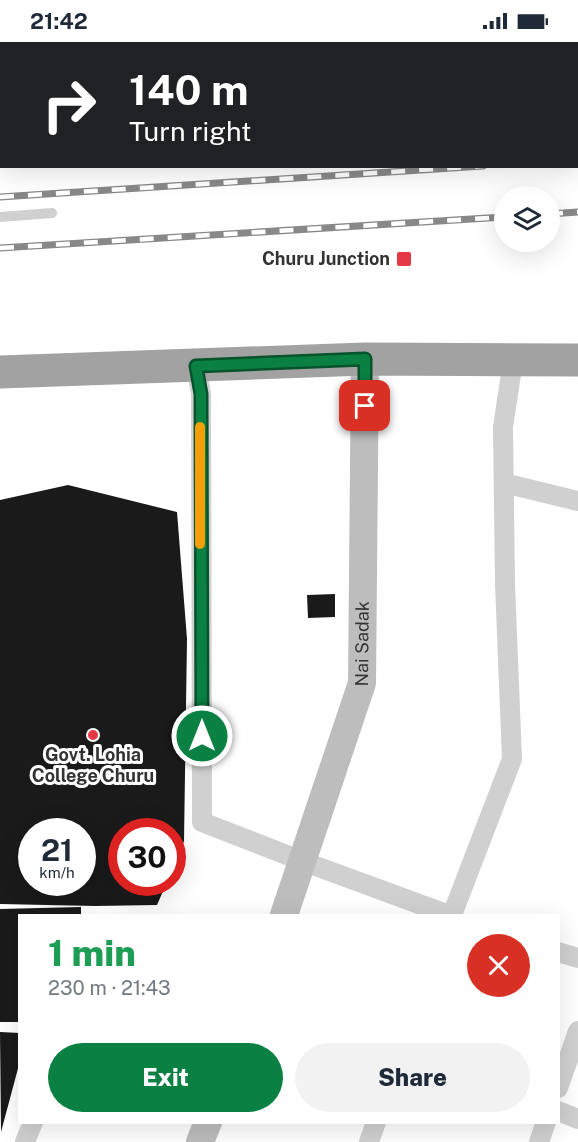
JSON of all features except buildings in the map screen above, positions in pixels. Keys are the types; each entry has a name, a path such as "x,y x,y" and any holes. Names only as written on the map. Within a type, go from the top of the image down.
{"highway":[{"path":"0,372 365,359 578,360"}],"main road":[{"name":"Nai Sadak","path":"284,914 362,683 365,359"},
{"path":"200,1142 207,1124"}],"street":[{"path":"451,914 512,759 505,584 503,426 513,361"},
{"path":"196,366 201,394 202,822 448,914"},
{"path":"504,483 578,501"},
{"path":"560,953 578,958"},
{"path":"560,1082 578,1031"},
{"path":"560,1112 578,1119"},
{"path":"26,1142 32,1124"},
{"path":"369,1142 375,1124"},
{"path":"539,1142 545,1124"}],"lane":[{"path":"0,217 52,213"}],"railway":[{"path":"0,197 452,168"},
{"path":"560,213 578,212"},
{"path":"0,248 494,218"}],"slow traffic":[{"path":"200,427 200,544"}],"place":[{"name":"Churu Junction","path":"404,259"},
{"name":"Govt. Lohia College Churu","path":"93,735"}],"route":[{"path":"202,736 201,394 196,366 365,359 365,406"}]}
